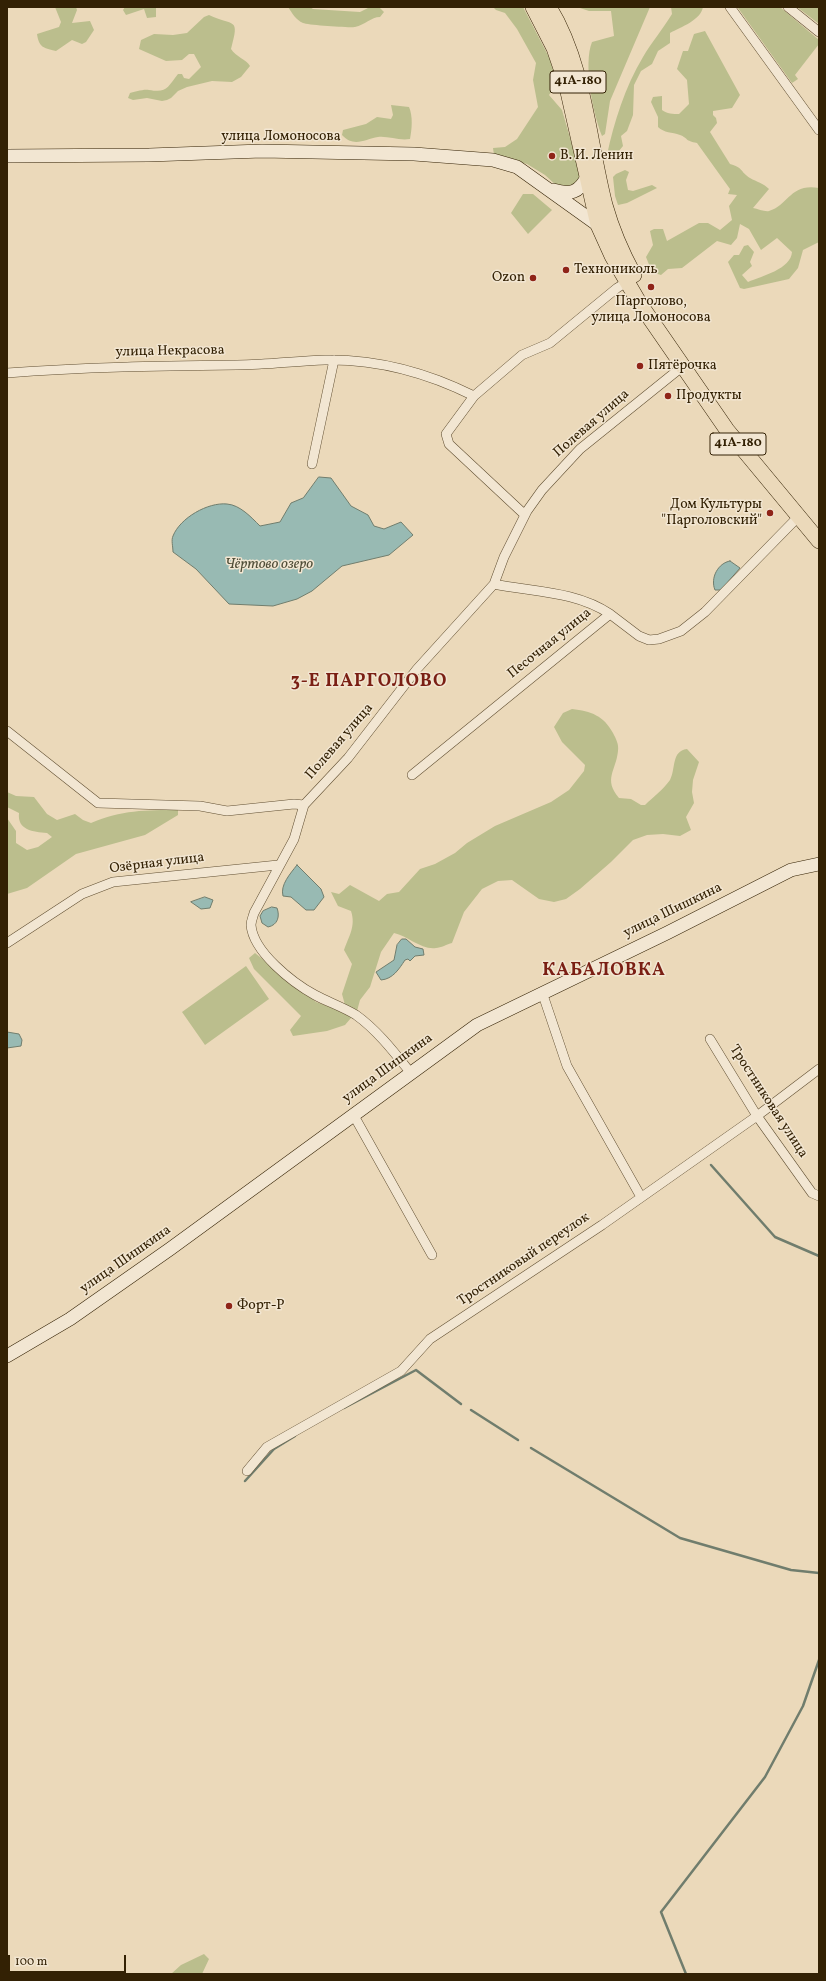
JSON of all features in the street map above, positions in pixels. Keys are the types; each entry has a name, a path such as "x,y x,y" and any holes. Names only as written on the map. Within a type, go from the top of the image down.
{"main road":[{"name":"41А-180","path":"533,7 554,48 566,83 598,225 612,256 627,282 727,430 819,541"},
{"name":"41А-180","path":"548,7 566,44 578,80 605,206 622,252 648,300 732,424 819,527"}],"street":[{"path":"730,7 819,130"},
{"path":"788,7 819,32"},
{"name":"улица Ломоносова","path":"7,156 149,156 262,151 470,157 493,160 517,167 598,225"},
{"name":"улица Ломоносова","path":"548,188 561,192 572,192 580,188 588,177"},
{"path":"525,515 449,444 446,434 474,396 522,355 550,343 617,288 627,282"},
{"path":"312,464 334,360"},
{"name":"улица Некрасова","path":"7,373 131,366 239,365 334,360 404,368 445,381 474,396"},
{"name":"Полевая улица","path":"304,805 348,758 417,670 494,584 504,556 525,515 542,490 580,449 683,366"},
{"name":"Песочная улица","path":"412,775 610,614 639,636 649,640 659,639 681,630 705,612 798,516"},
{"path":"494,584 579,599 597,605 610,614"},
{"path":"7,731 98,803 200,806 227,812 294,804 304,805 294,839 278,865 271,883 254,913 251,925 257,941 270,960 293,982 316,996 356,1015 388,1045 410,1072"},
{"name":"улица Шишкина","path":"7,1356 70,1319 170,1249 410,1072 477,1025 542,992 667,933 791,870 819,864"},
{"name":"Озёрная улица","path":"7,943 82,894 113,882 194,872 278,865"},
{"path":"542,992 567,1066 641,1197"},
{"name":"Тростниковая улица","path":"710,1039 757,1116 812,1193 819,1196"},
{"name":"Тростниковый переулок","path":"247,1471 267,1447 401,1371 430,1339 596,1230 757,1116 819,1069"},
{"path":"353,1114 432,1255"}],"green space":[{"path":"55,7 76,7 77,10 72,23 90,21 94,30 86,42 82,44 72,40 56,51 45,48 41,45 37,34 59,27 61,22"},
{"path":"125,7 154,7 156,8 156,17 147,18 144,9 126,15 123,10"},
{"path":"288,7 310,7 313,9 360,12 370,7 379,7 384,12 380,17 374,18 359,26 337,27 303,23 296,18"},
{"path":"493,7 523,7 550,59 557,84 549,95 562,110 581,176 574,188 558,187 545,175 527,164 494,155 493,148 505,147 517,139 538,107 533,80 536,63 517,29 505,13 496,10"},
{"path":"577,7 650,7 610,101 605,134 602,136 595,115 590,89 588,63 589,51 592,42 614,36 611,11 589,11"},
{"path":"671,7 703,7 699,16 685,26 670,33 670,43 658,51 652,64 641,71 634,85 633,115 627,131 621,136 623,146 614,157 610,158 607,155 617,117 626,92 643,57 672,14"},
{"path":"780,7 819,40 819,44 795,75 798,79 792,83 738,8"},
{"path":"797,7 819,7 819,24"},
{"path":"209,15 229,22 235,27 231,49 250,66 241,77 232,82 212,81 187,87 178,91 171,98 162,101 147,98 133,100 128,98 130,93 147,90 163,90 169,86 178,74 182,74 184,78 189,79 201,67 194,54 189,54 182,60 166,61 139,49 141,40 154,34 173,35 187,33 204,17"},
{"path":"705,31 740,95 732,108 713,111 713,115 716,118 717,123 710,132 730,164 738,167 747,176 769,189 753,208 769,211 776,208 796,191 809,187 819,188 819,242 803,250 798,268 789,279 744,289 740,288 728,262 734,255 739,255 744,246 748,245 754,252 750,262 752,266 742,275 748,282 775,271 787,263 792,252 777,238 761,250 749,229 740,224 737,238 731,245 717,241 682,268 668,269 661,275 652,272 646,257 653,245 650,231 654,229 663,229 667,241 699,223 708,223 720,230 732,220 729,206 737,195 728,194 730,189 697,143 658,127 658,117 651,102 653,97 662,96 662,110 675,114 679,114 689,104 687,80 677,69 683,51 688,51 694,34"},
{"path":"391,105 409,107 412,123 410,139 378,137 355,142 346,139 342,135 343,130 366,124 377,117 391,119 393,115"},
{"path":"625,170 629,172 626,180 628,190 633,191 652,185 657,188 627,203 618,205 615,196 613,177"},
{"path":"523,194 533,194 552,210 528,234 511,213"},
{"path":"572,709 585,711 596,715 605,722 613,733 618,748 611,780 614,791 619,798 631,799 641,805 645,805 670,780 678,753 687,749 699,762 693,780 692,792 694,803 686,817 691,830 680,836 663,834 647,835 633,840 611,862 566,899 554,902 539,899 512,880 498,881 482,889 464,912 452,943 442,947 425,947 394,933 381,952 370,987 360,1000 357,1011 345,1025 327,1031 293,1036 290,1030 301,1016 254,969 249,958 255,953 316,1002 333,1008 344,1009 345,1005 342,994 352,964 344,950 353,921 351,911 338,906 331,892 339,894 350,885 379,901 387,894 399,892 420,869 435,864 455,853 467,843 495,826 551,802 569,790 584,771 585,765 562,742 554,727 563,713"},
{"path":"7,792 16,796 34,797 47,814 57,820 75,814 83,820 91,823 113,815 155,810 178,810 178,815 145,835 76,854 27,888 7,894 7,818 16,831 16,843 27,850 38,847 52,837 47,833 31,831 23,827 19,819 19,813 7,807"},
{"path":"246,966 269,999 205,1045 182,1012"},
{"path":"204,1954 209,1959 202,1974 171,1974 181,1965"}],"water":[{"name":"Чёртово озеро","path":"319,477 331,478 351,506 368,515 374,526 384,529 401,522 413,535 389,555 342,566 312,591 297,599 273,606 229,604 196,569 173,552 172,538 177,529 188,517 203,508 227,504 241,509 260,526 280,522 291,503 303,498"},
{"path":"730,561 740,568 721,590 715,590 714,576 716,572 722,565"},
{"path":"297,865 321,889 324,897 314,910 306,910 291,897 283,896 282,892 284,884"},
{"path":"205,897 213,900 210,908 201,909 191,902"},
{"path":"272,907 277,908 278,917 274,924 268,927 262,923 260,916 263,911"},
{"path":"402,939 406,939 415,947 423,949 424,955 415,956 410,961 408,959 405,960 392,976 381,980 376,972 394,960 397,945"},
{"path":"7,1032 19,1034 22,1040 21,1046 7,1048"}],"waterway":[{"path":"711,1165 775,1237 819,1256"},
{"path":"344,1408 416,1370 461,1404"},
{"path":"471,1410 518,1440"},
{"path":"245,1481 274,1449 295,1436"},
{"path":"531,1448 680,1538 791,1570 819,1573"},
{"path":"686,1974 661,1912 765,1777 803,1706 819,1660"}],"place":[{"name":"В. И. Ленин","path":"552,156"},
{"name":"Технониколь","path":"566,270"},
{"name":"Ozon","path":"533,278"},
{"name":"Парголово, улица Ломоносова","path":"651,287"},
{"name":"Пятёрочка","path":"640,366"},
{"name":"Продукты","path":"668,396"},
{"name":"Дом Культуры \"Парголовский\"","path":"770,513"},
{"name":"Форт-Р","path":"229,1306"}],"district":[{"name":"3-Е ПАРГОЛОВО","path":"369,683"},
{"name":"КАБАЛОВКА","path":"604,972"}]}
